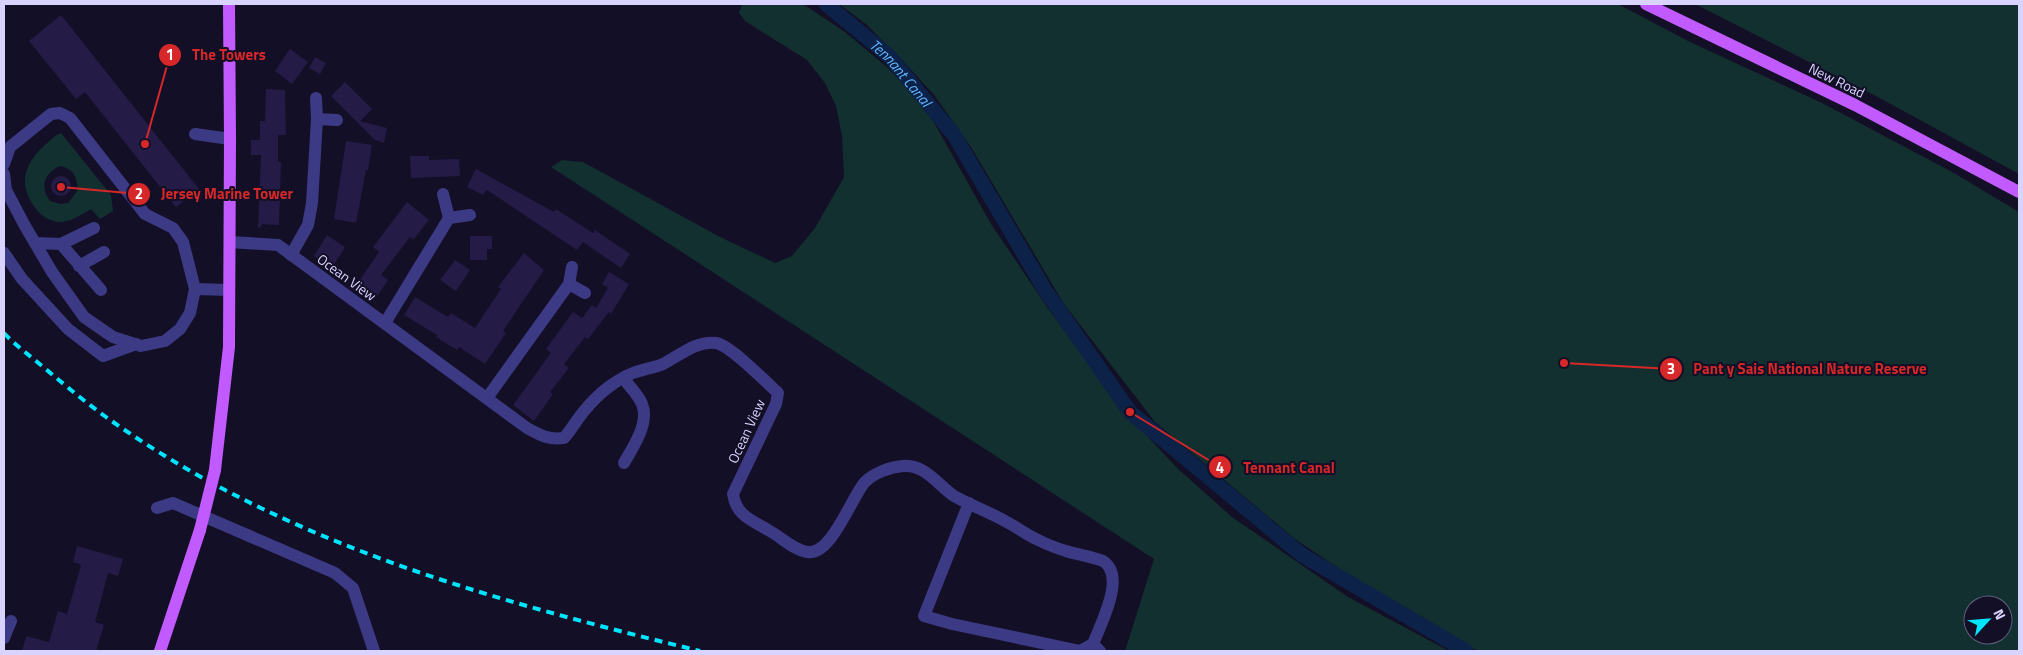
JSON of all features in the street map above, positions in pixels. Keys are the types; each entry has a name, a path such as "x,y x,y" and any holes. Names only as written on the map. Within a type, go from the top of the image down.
{"main road":[{"path":"160,651 200,530 215,470 229,347 229,4"},
{"name":"New Road","path":"1646,4 1855,106 2016,190"}],"street":[{"path":"291,255 308,225 312,202 317,119 316,98"},
{"path":"4,164 10,147 51,114 60,112 70,118 145,214 173,228 183,242 195,289 190,313 180,329 165,341 141,346 113,337 84,317 52,272 35,243 6,190 4,174"},
{"path":"317,119 337,120"},
{"path":"195,134 230,139"},
{"path":"385,323 449,218 443,194"},
{"path":"449,218 470,215"},
{"path":"35,243 61,244 94,228"},
{"name":"Ocean View","path":"230,242 278,245 527,428 543,437 553,439 564,438 585,410 605,390 623,378 661,365 705,343 716,343 728,347 754,372 764,378 778,393 776,404 733,494 734,504 747,519 790,544 808,552 819,550 828,542 865,482 876,474 890,468 905,466 917,469 929,474 954,495 1007,521 1032,537 1063,551 1104,561 1110,568 1114,579 1113,590 1097,648 1080,651 952,624 924,616 970,503"},
{"path":"61,244 100,290"},
{"path":"4,252 22,279 68,329 103,356 136,344"},
{"path":"79,266 104,252"},
{"path":"487,398 569,284 572,267"},
{"path":"569,284 584,293"},
{"path":"195,289 229,290"},
{"path":"623,378 642,404 644,412 641,432 624,464"},
{"path":"157,508 173,503 335,573 353,588 374,651"},
{"path":"4,638 11,621"}],"green space":[{"path":"742,4 803,4 845,32 888,68 927,110 991,224 1047,307 1121,408 1177,468 1232,517 1348,597 1449,651 1125,651 1154,559 551,167 562,160 583,162 720,237 775,263 792,256 815,228 844,177 842,136 836,106 825,83 807,60 745,21 739,13"},
{"path":"839,4 1618,4 1690,42 1822,103 1954,173 2019,212 2019,651 1478,651 1377,594 1295,539 1155,422 1064,304 971,147 934,95 866,24"},
{"path":"1695,4 2019,4 2019,174 1876,96"},
{"path":"61,133 111,195 113,211 100,219 91,209 68,221 53,221 40,214 30,200 25,183 28,167 38,152","holes":["60,166 65,167 74,174 78,190 68,203 61,204 50,201 44,185 47,176 51,172"]}],"building":[{"path":"61,15 199,189 176,207 85,92 76,99 29,41"},
{"path":"290,49 308,62 292,84 275,71"},
{"path":"315,57 326,63 320,74 309,68"},
{"path":"345,82 372,109 360,121 387,128 384,143 375,140 331,96"},
{"path":"266,89 285,90 286,135 278,135 278,162 281,162 279,225 262,224 258,228 261,155 251,155 251,140 260,140 260,121 265,121"},
{"path":"346,141 372,145 356,223 334,219"},
{"path":"410,156 429,156 429,160 459,159 460,176 411,178"},
{"path":"476,169 554,212 556,209 593,233 595,230 630,254 621,268 583,242 577,250 487,190 483,195 467,187"},
{"path":"61,176 68,179 71,186 68,193 61,196 54,193 51,186 54,179"},
{"path":"407,202 429,220 413,240 410,237 381,275 388,280 376,298 357,284 379,252 373,247"},
{"path":"327,235 345,247 332,268 314,256"},
{"path":"470,236 492,236 492,249 487,249 487,260 470,260"},
{"path":"524,253 544,270 503,331 506,333 485,364 459,347 457,350 404,315 415,297 448,317 451,313 475,328 501,289 498,287"},
{"path":"455,260 470,270 456,291 440,280"},
{"path":"609,272 629,284 611,314 609,312 588,339 585,337 564,364 569,368 550,392 553,394 534,421 513,405 551,353 546,349 573,312 582,318 592,305 596,308 608,288 602,284"},
{"path":"77,546 123,559 118,576 108,573 95,622 104,625 96,651 22,651 26,636 49,642 58,611 67,614 81,565 73,562"}],"waterway":[{"name":"Tennant Canal","path":"826,4 889,56 954,135 1045,290 1130,412 1302,555 1466,651"}],"railway":[{"path":"4,333 106,417 174,461 245,500 317,533 391,562 467,588 544,611 700,651"}],"place":[{"name":"The Towers","path":"145,144"},
{"name":"Jersey Marine Tower","path":"61,187"},
{"name":"Pant y Sais National Nature Reserve","path":"1564,363"},
{"name":"Tennant Canal","path":"1130,412"}]}
